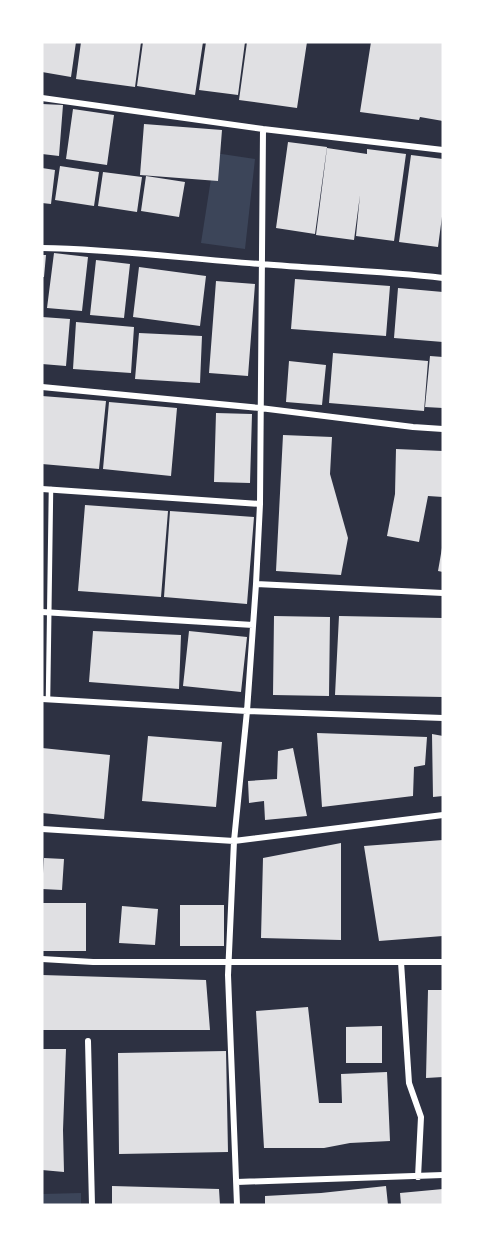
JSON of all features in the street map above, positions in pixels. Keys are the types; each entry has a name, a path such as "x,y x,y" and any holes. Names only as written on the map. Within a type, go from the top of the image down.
{"street":[{"path":"42,98 263,129 443,150"},
{"path":"237,1205 228,962 234,841 247,711 260,504 263,129"},
{"path":"42,248 77,248 443,278"},
{"path":"42,387 260,408 443,429"},
{"path":"42,489 260,504"},
{"path":"256,584 443,593"},
{"path":"45,612 253,626"},
{"path":"45,699 247,711 443,718"},
{"path":"42,829 234,841 443,815"},
{"path":"42,959 93,962 443,962"},
{"path":"401,962 409,1083 421,1117 418,1177"},
{"path":"88,1041 92,1205"},
{"path":"237,1182 443,1175"}],"lane":[{"path":"45,699 45,612 51,489"}],"shaded area":[{"path":"215,153 255,159 245,249 201,243"},
{"path":"81,1193 81,1205 42,1205 42,1194"}],"building":[{"path":"42,42 76,42 71,77 42,72"},
{"path":"81,42 141,42 135,87 76,79"},
{"path":"143,42 203,42 195,95 137,86"},
{"path":"206,42 245,42 238,95 199,90"},
{"path":"247,42 307,42 297,108 239,100"},
{"path":"371,42 443,42 443,121 360,112"},
{"path":"42,104 63,105 59,156 42,154"},
{"path":"73,109 114,115 107,165 66,159"},
{"path":"144,124 222,130 218,181 140,175"},
{"path":"288,142 327,147 315,234 276,228"},
{"path":"327,148 367,154 367,149 406,154 394,241 356,236 360,195 354,240 316,235"},
{"path":"411,155 443,159 443,209 438,247 399,242"},
{"path":"60,166 99,172 94,206 55,200"},
{"path":"42,168 55,170 51,204 42,203"},
{"path":"103,172 142,177 137,212 98,206"},
{"path":"146,176 185,182 179,217 141,211"},
{"path":"54,253 88,257 82,311 47,308"},
{"path":"42,255 46,255 44,277 42,277"},
{"path":"96,260 130,264 124,318 90,315"},
{"path":"139,267 206,276 200,326 133,317"},
{"path":"295,279 390,286 386,336 291,329"},
{"path":"216,281 255,284 248,376 209,373"},
{"path":"398,288 443,292 443,342 394,338"},
{"path":"42,317 70,319 66,366 42,364"},
{"path":"76,322 134,327 131,373 73,369"},
{"path":"139,333 202,336 200,383 135,379"},
{"path":"333,353 428,361 424,411 329,403"},
{"path":"430,356 443,357 443,408 425,407"},
{"path":"289,361 326,365 322,405 286,402"},
{"path":"42,396 106,401 99,469 42,464"},
{"path":"109,402 177,408 171,476 103,469"},
{"path":"216,413 252,414 250,483 214,482"},
{"path":"283,435 332,437 330,474 348,538 341,575 276,571"},
{"path":"396,449 443,451 443,497 428,496 419,542 387,536 395,494"},
{"path":"85,505 168,511 161,597 78,591"},
{"path":"170,511 254,517 247,604 164,597"},
{"path":"443,548 443,572 438,571"},
{"path":"274,616 330,617 329,696 273,695"},
{"path":"339,616 443,618 443,697 335,695"},
{"path":"93,631 181,635 179,689 89,682"},
{"path":"189,631 247,637 241,692 183,686"},
{"path":"317,733 427,737 425,765 414,767 413,796 322,807"},
{"path":"432,734 443,736 443,796 433,797"},
{"path":"148,736 222,742 216,807 142,801"},
{"path":"42,748 110,755 104,819 42,813"},
{"path":"293,748 307,816 265,820 264,801 249,803 248,781 277,779 278,751"},
{"path":"443,840 443,936 379,941 364,846"},
{"path":"341,843 341,940 261,938 263,858"},
{"path":"44,858 64,859 62,890 42,889"},
{"path":"42,903 86,903 86,951 42,951"},
{"path":"180,905 224,905 224,946 180,946"},
{"path":"122,906 158,909 155,945 119,943"},
{"path":"42,975 206,980 210,1030 42,1030"},
{"path":"428,990 443,990 443,1077 426,1078"},
{"path":"308,1007 319,1103 342,1103 341,1074 387,1072 390,1141 350,1143 324,1148 264,1148 256,1011"},
{"path":"382,1026 382,1063 346,1063 346,1027"},
{"path":"42,1049 66,1049 64,1172 42,1170"},
{"path":"226,1051 228,1152 119,1154 118,1053"},
{"path":"112,1186 219,1189 220,1205 112,1205"},
{"path":"386,1186 388,1205 265,1205 265,1196"},
{"path":"443,1189 443,1205 401,1205 400,1193"}]}
